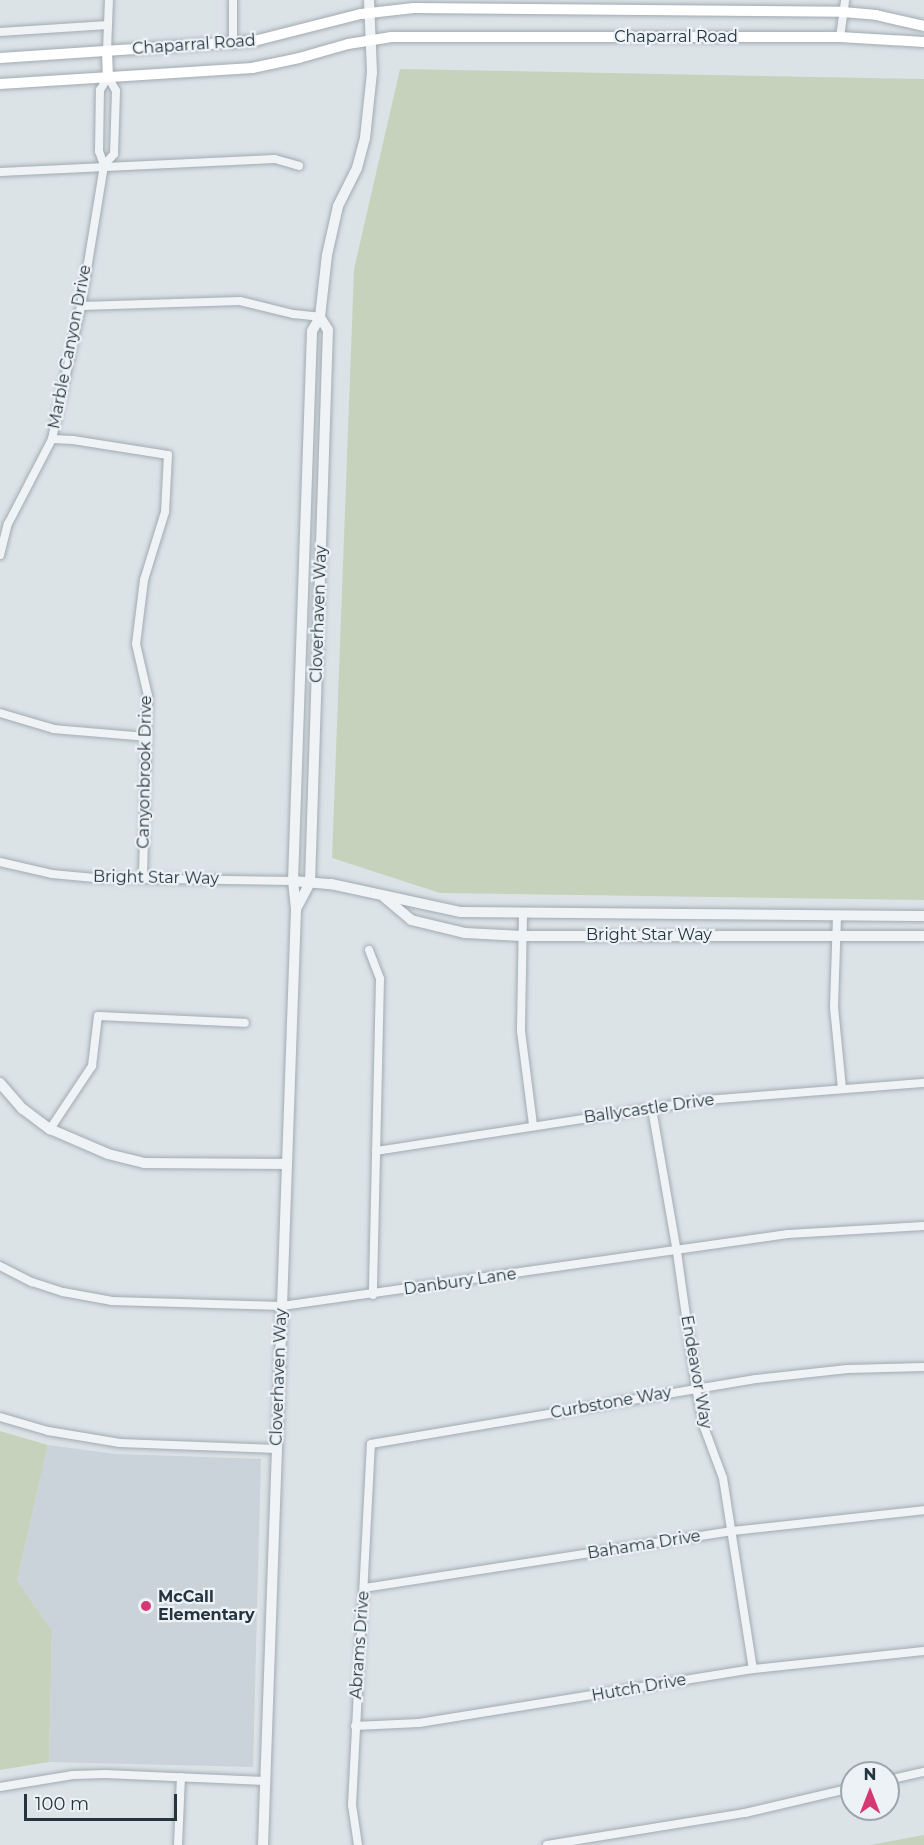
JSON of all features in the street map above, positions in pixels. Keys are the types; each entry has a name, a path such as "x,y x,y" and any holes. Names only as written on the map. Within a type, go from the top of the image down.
{"main road":[{"name":"Chaparral Road","path":"0,58 233,44 266,39 370,13 414,8 843,12 876,15 924,26"},
{"name":"Chaparral Road","path":"0,84 263,66 370,39 443,35 840,38 924,42"},
{"path":"108,51 108,77"}],"street":[{"path":"108,51 109,0"},
{"path":"233,0 233,44"},
{"name":"Cloverhaven Way","path":"262,1845 296,909 292,881 312,331 321,317 331,232 338,206 357,168 365,138 372,72 369,0"},
{"path":"840,38 845,0"},
{"path":"0,32 108,25"},
{"name":"Marble Canyon Drive","path":"0,555 8,524 52,439 81,306 104,165 99,151 100,90 108,77 116,91 114,154 104,165"},
{"path":"0,172 104,165 274,159 299,166"},
{"path":"81,306 240,302 293,314 321,317"},
{"name":"Cloverhaven Way","path":"296,909 310,883 328,330 321,317"},
{"name":"Canyonbrook Drive","path":"52,439 73,440 168,455 165,512 144,580 136,644 148,696 143,878"},
{"path":"0,713 54,729 148,737"},
{"name":"Bright Star Way","path":"0,862 52,874 331,884 461,912 924,915"},
{"name":"Bright Star Way","path":"383,897 411,920 465,933 522,936 836,934 924,936"},
{"path":"523,913 521,1031 533,1125"},
{"path":"837,916 834,1006 842,1089"},
{"path":"369,950 380,979 373,1294"},
{"path":"50,1129 92,1066 98,1016 246,1023"},
{"path":"0,1083 23,1108 50,1129 108,1154 144,1163 285,1164"},
{"name":"Ballycastle Drive","path":"376,1150 707,1100 924,1083"},
{"name":"Endeavor Way","path":"652,1108 677,1251 696,1388 704,1427 723,1478 753,1668"},
{"name":"Danbury Lane","path":"0,1266 32,1282 63,1292 112,1302 282,1306 788,1234 924,1226"},
{"name":"Curbstone Way","path":"371,1444 696,1388 847,1369 924,1366"},
{"path":"0,1417 48,1431 120,1443 277,1449"},
{"name":"Abrams Drive","path":"358,1845 352,1805 371,1444"},
{"name":"Bahama Drive","path":"364,1588 732,1532 924,1510"},
{"name":"Hutch Drive","path":"355,1726 419,1723 478,1715 753,1668 924,1651"},
{"path":"900,1777 924,1772"},
{"path":"0,1787 73,1775 105,1774 265,1781"},
{"path":"178,1845 181,1777"},
{"path":"547,1845 745,1813 840,1791"}],"shaded area":[{"name":"McCall Elementary","path":"48,1445 116,1454 261,1459 253,1767 49,1762 52,1631 17,1580"}],"green space":[{"path":"400,69 924,79 924,900 440,893 332,858 354,269"},
{"path":"0,1431 48,1445 17,1580 52,1631 49,1762 0,1770"},
{"path":"924,1835 924,1845 870,1845"}],"place":[{"name":"McCall Elementary","path":"146,1606"}]}
